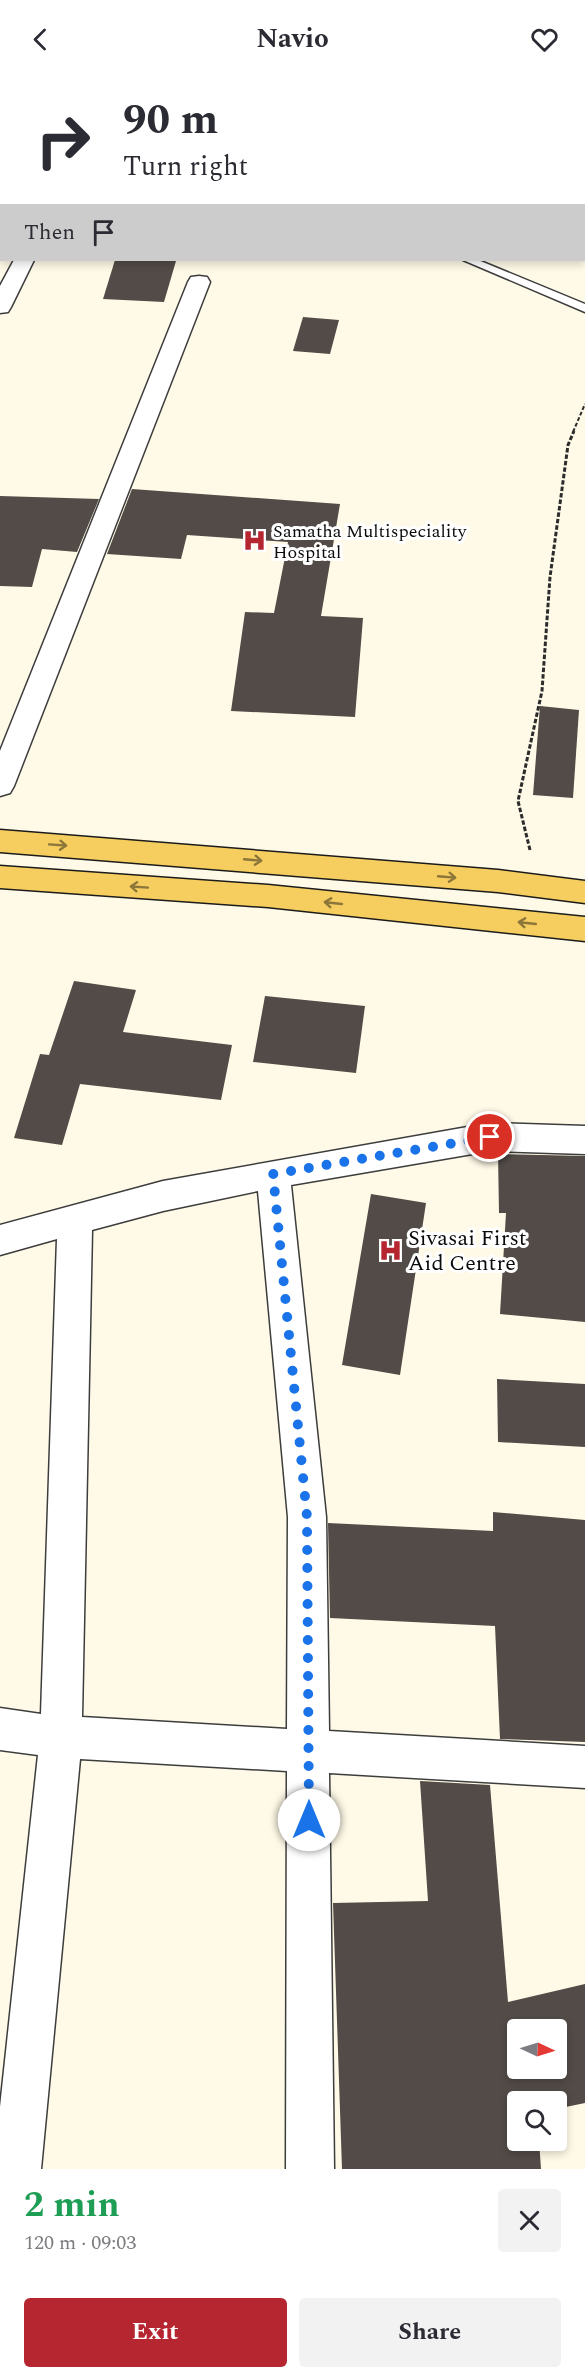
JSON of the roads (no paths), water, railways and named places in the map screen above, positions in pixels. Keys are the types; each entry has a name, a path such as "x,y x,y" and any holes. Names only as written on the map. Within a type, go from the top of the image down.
{"main road":[{"path":"0,841 206,856 585,892"},
{"path":"0,877 268,896 585,929"}],"street":[{"path":"0,307 23,261"},
{"path":"0,786 199,282"},
{"path":"0,1240 163,1196 273,1174 490,1137 585,1140"},
{"path":"273,1174 307,1517 310,2169"},
{"path":"17,2169 61,1737 75,1219"},
{"path":"0,1729 61,1737 585,1767"}],"lane":[{"path":"471,261 585,308"}],"place":[{"name":"Samatha Multispeciality Hospital","path":"255,541"},
{"name":"Sivasai First Aid Centre","path":"390,1251"}]}
